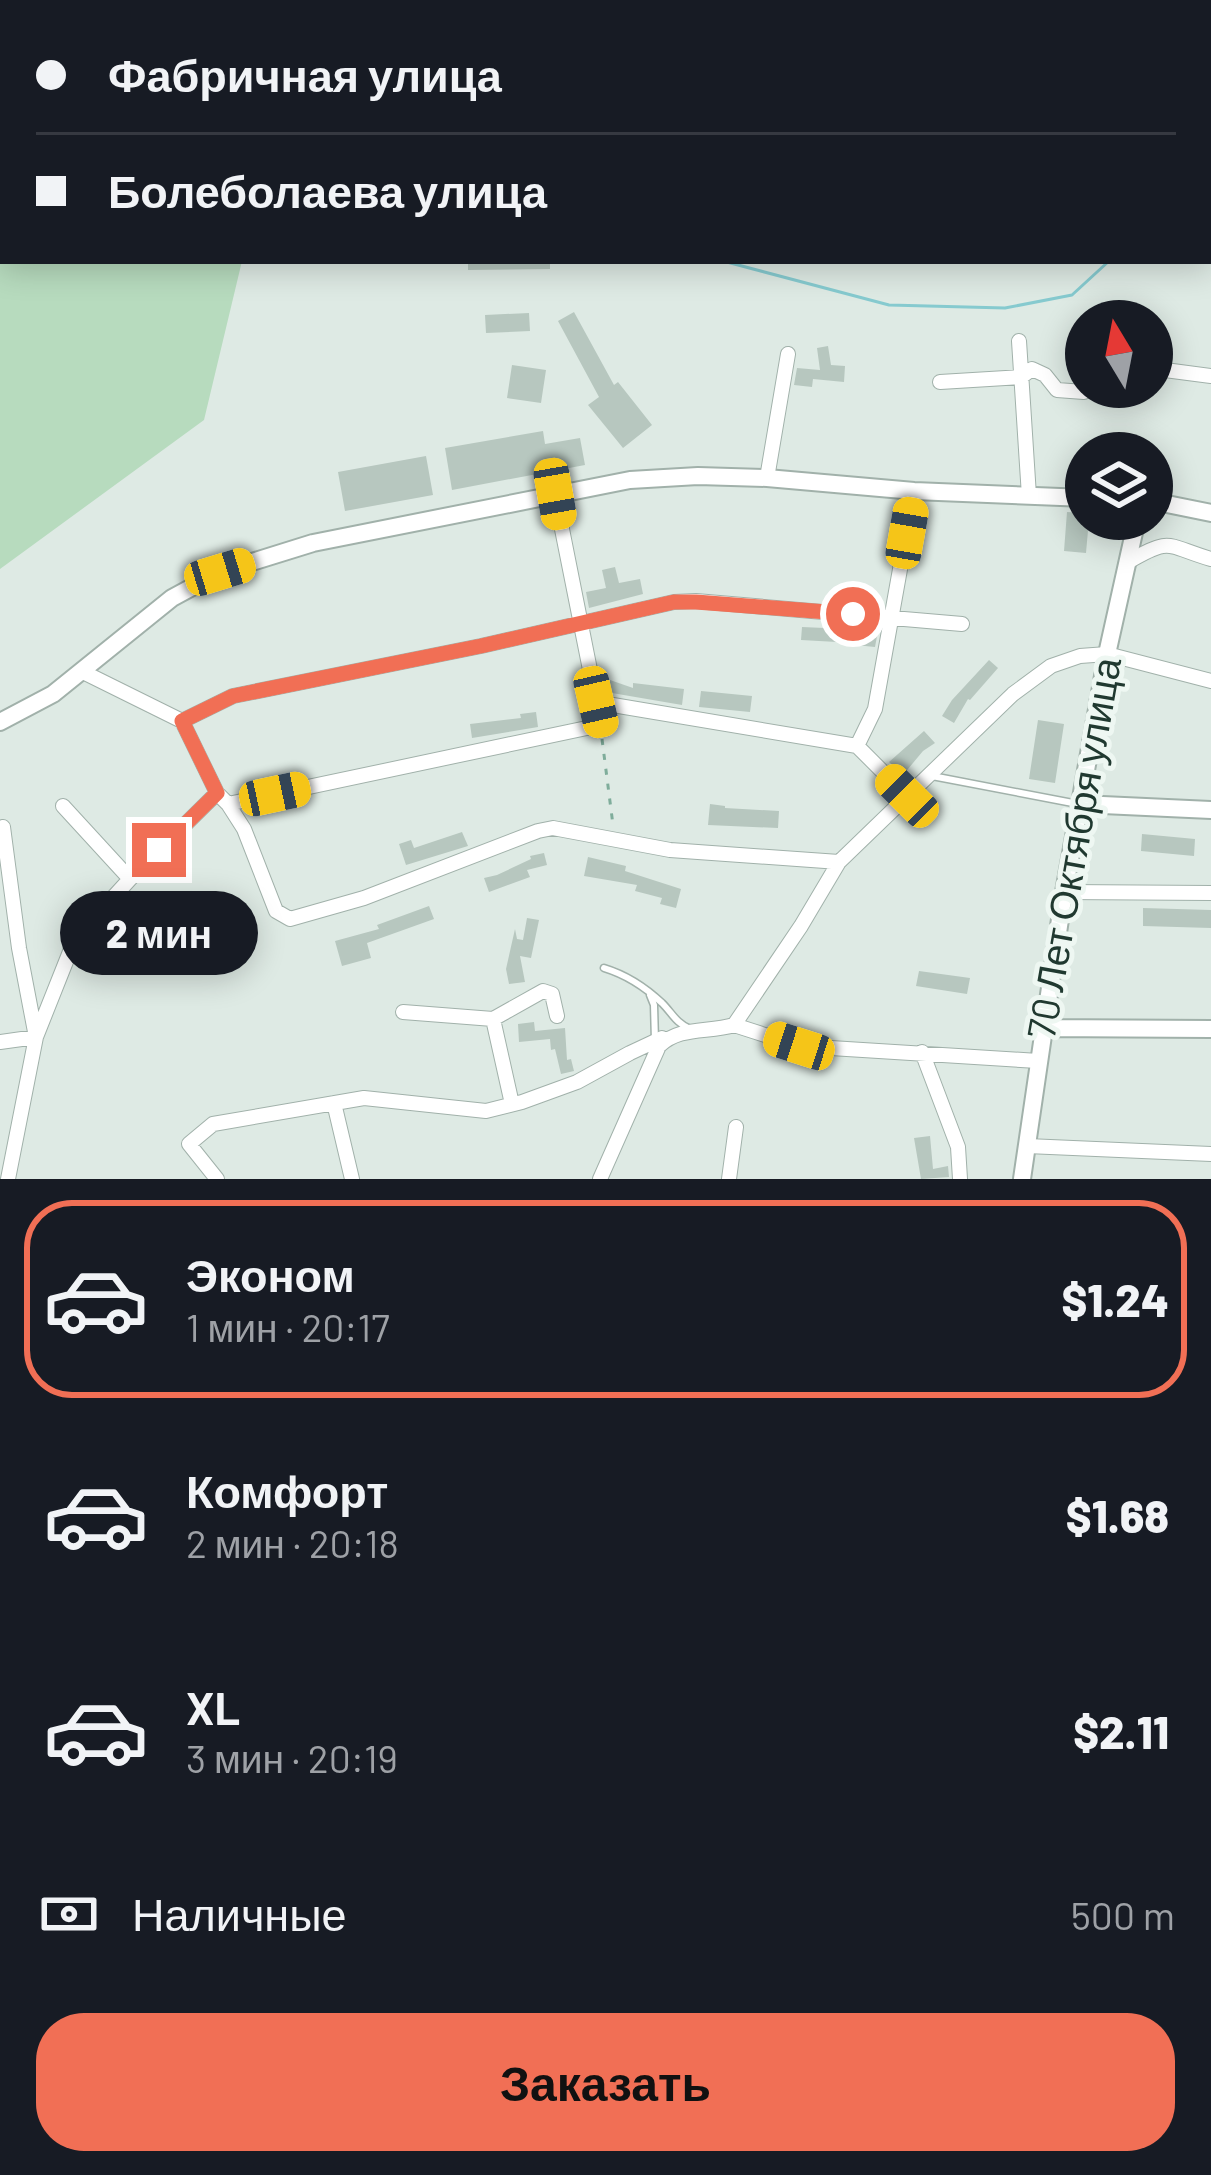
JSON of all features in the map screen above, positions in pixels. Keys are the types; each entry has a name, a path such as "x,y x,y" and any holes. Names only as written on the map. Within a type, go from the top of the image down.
{"street":[{"path":"1019,341 1029,496"},
{"path":"767,478 788,354"},
{"path":"940,382 1022,377 1032,369 1045,375 1057,390 1065,391"},
{"path":"1173,371 1211,376"},
{"path":"0,722 53,694 172,598 220,572 313,543 630,480 767,478 1065,497"},
{"path":"856,746 875,710 914,491"},
{"path":"8,1179 36,1037 75,939 130,879 222,798 601,725 555,494"},
{"path":"1173,505 1211,513"},
{"name":"70 Лет Октября улица","path":"1022,1179 1064,892 1133,540"},
{"path":"1128,562 1156,545 1176,545 1211,559"},
{"path":"182,721 233,696 674,602 962,624"},
{"path":"734,1025 839,862 1013,694 1051,665 1107,654 1211,681"},
{"path":"83,672 182,721 244,830 276,910 290,920 554,828 670,850 839,862"},
{"path":"596,702 856,746 907,796"},
{"path":"1081,804 1211,810"},
{"path":"63,806 130,879"},
{"path":"3,827 36,1037"},
{"path":"1064,892 1211,893"},
{"path":"404,1012 494,1019 544,991 552,994 557,1016"},
{"path":"494,1019 512,1104"},
{"path":"217,1179 189,1144 213,1124 364,1098 486,1111 577,1082 672,1034 734,1025 799,1046 1038,1061"},
{"path":"1043,1028 1211,1029"},
{"path":"600,1179 659,1046 672,1034"},
{"path":"0,1042 36,1037"},
{"path":"922,1052 958,1148 960,1179"},
{"path":"334,1103 352,1179"},
{"path":"729,1179 736,1127"},
{"path":"1027,1146 1211,1154"}],"lane":[{"path":"928,775 1081,804"},
{"path":"604,968 626,974 666,1007 678,1024 693,1031"},
{"path":"648,992 655,1042"}],"path":[{"path":"601,725 614,838"}],"green space":[{"path":"0,264 241,264 204,420 0,569"}],"building":[{"path":"468,264 550,264 550,269 468,270"},
{"path":"574,312 614,385 618,382 652,425 623,448 588,405 599,397 558,321"},
{"path":"529,313 530,331 486,333 485,315"},
{"path":"828,346 831,365 845,366 844,382 813,379 812,387 794,385 797,368 820,370 817,348"},
{"path":"512,365 546,370 541,403 507,398"},
{"path":"543,431 545,444 580,438 585,465 452,490 445,448"},
{"path":"426,456 433,495 345,511 338,472"},
{"path":"1065,538 1087,540 1086,553 1064,551"},
{"path":"615,567 619,583 640,579 643,594 589,608 586,592 606,588 602,570"},
{"path":"802,627 878,631 875,647 801,640"},
{"path":"989,660 998,668 968,699 954,723 942,716 952,700"},
{"path":"610,680 633,688 633,683 684,689 682,705 606,691"},
{"path":"701,691 752,696 750,712 699,707"},
{"path":"536,712 538,727 472,738 470,724"},
{"path":"1038,720 1064,724 1055,783 1029,779"},
{"path":"924,731 935,743 903,775 889,762"},
{"path":"710,804 779,811 778,828 708,825"},
{"path":"462,832 468,846 406,865 399,844 411,840 414,848"},
{"path":"1142,834 1195,839 1194,856 1141,851"},
{"path":"544,853 547,865 527,870 530,877 489,892 484,878"},
{"path":"588,857 626,866 625,871 681,889 676,908 660,904 662,898 635,891 637,885 584,876"},
{"path":"429,906 434,919 367,943 371,958 342,966 335,941 379,929 377,925"},
{"path":"1143,908 1211,910 1211,928 1143,926"},
{"path":"527,918 539,920 531,958 520,956 525,982 509,984 506,969 515,929 517,939 523,940"},
{"path":"919,971 970,978 967,994 916,986"},
{"path":"534,1022 535,1031 565,1028 567,1060 571,1059 574,1071 561,1074 550,1039 519,1042 518,1024"},
{"path":"930,1136 933,1169 948,1166 949,1177 921,1179 914,1138"}],"waterway":[{"path":"734,264 889,305 1005,308 1072,295 1106,264"}],"route":[{"path":"159,850 217,793 182,721 233,696 674,602 853,614"}]}
